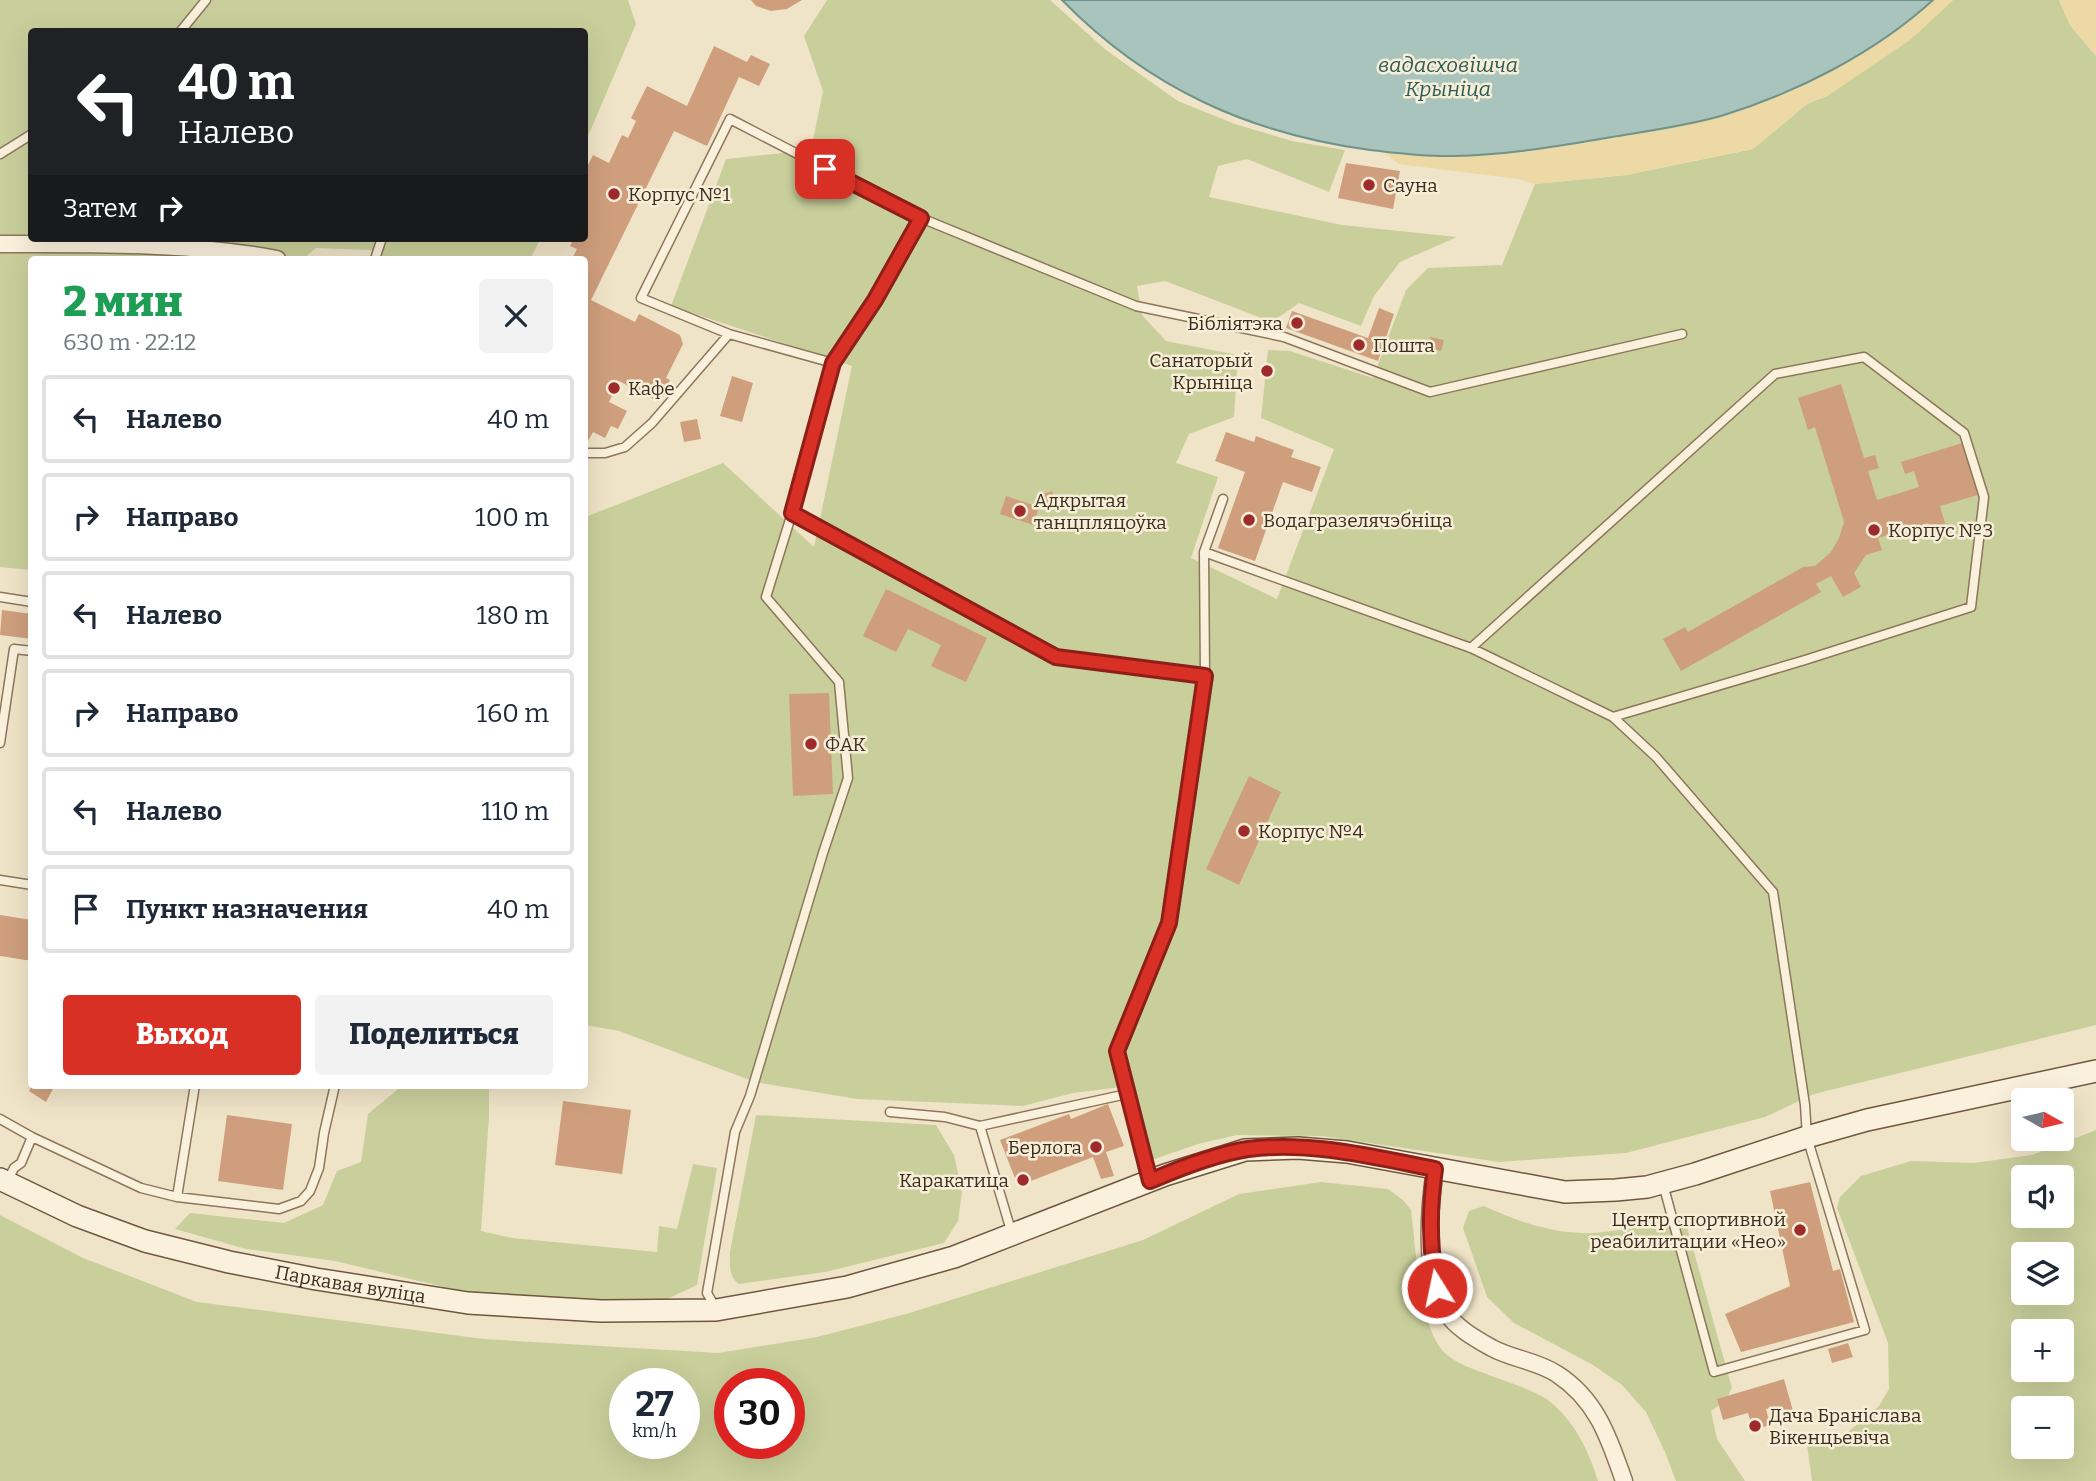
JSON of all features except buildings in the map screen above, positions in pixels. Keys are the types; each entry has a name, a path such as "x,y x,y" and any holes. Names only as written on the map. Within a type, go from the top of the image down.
{"street":[{"path":"0,244 125,244 232,251 260,256"},
{"name":"Паркавая вуліца","path":"3,1181 77,1216 145,1241 229,1262 316,1279 468,1303 601,1311 716,1310 847,1287 954,1257 1150,1181 1245,1150 1298,1148 1347,1152 1565,1192 1616,1190 1647,1187 1695,1174 1807,1137 1867,1121 2096,1071"},
{"path":"1435,1169 1429,1206 1430,1242 1437,1288 1447,1312 1469,1335 1495,1349 1556,1373 1580,1394 1605,1427 1624,1481"}],"lane":[{"path":"183,28 206,0"},
{"path":"833,363 729,334 641,298 730,119 921,218 1136,306 1284,337 1430,392 1682,334"},
{"path":"0,154 28,136"},
{"path":"716,1310 707,1293 735,1132 750,1096 848,778 839,681 766,597 833,363 875,300 921,218"},
{"path":"588,453 605,453 625,447 652,423 729,334"},
{"path":"1471,648 1775,374 1864,357 1964,433 1983,497 1971,607 1613,717"},
{"path":"1150,1181 1117,1051 1169,923 1205,676 1204,552 1223,499"},
{"path":"792,513 1056,657 1205,676"},
{"path":"1204,552 1471,648 1613,717 1656,757 1773,892 1805,1105 1807,1137 1865,1330 1714,1372 1663,1182"},
{"path":"0,597 28,601"},
{"path":"0,743 15,649 28,651"},
{"path":"0,880 28,884"},
{"path":"177,1197 194,1089"},
{"path":"0,1119 32,1137 141,1188 177,1197 279,1209 301,1201 310,1191 319,1168 334,1089"},
{"path":"890,1112 945,1117 980,1126 1127,1094"},
{"path":"980,1126 1013,1234"},
{"path":"3,1181 21,1163 32,1137"}],"green space":[{"path":"0,0 628,0 636,24 588,136 588,28 28,28 28,242 539,242 532,256 379,256 371,250 316,248 307,256 28,256 28,570 0,567"},
{"path":"827,0 1050,0 1106,50 1178,101 1235,124 1292,141 1345,150 1329,192 1247,159 1218,166 1209,197 1342,225 1457,237 1400,262 1374,296 1361,326 1299,303 1272,322 1165,281 1137,286 1142,315 1166,341 1238,355 1234,417 1189,434 1176,463 1218,477 1191,558 1277,599 1334,449 1261,418 1268,350 1290,351 1373,378 1406,290 1428,268 1502,265 1535,184 1626,175 1753,149 1807,104 1827,96 1911,39 1953,0 2059,0 2070,25 2096,56 2096,1025 1814,1094 1765,1117 1626,1153 1499,1162 1321,1136 1237,1135 1198,1144 1149,1161 1130,1086 1073,1093 1023,1106 857,1099 755,1082 619,1031 588,1026 588,516 723,463 814,547 852,366 671,306 726,159 811,150 823,91 804,36"},
{"path":"398,1089 489,1089 481,1231 512,1238 657,1252 659,1226 677,1229 693,1164 717,1168 697,1285 665,1300 618,1301 465,1292 335,1261 246,1249 175,1229 190,1213 284,1223 323,1205 337,1171 361,1162 368,1114"},
{"path":"756,1115 936,1125 954,1155 962,1192 958,1221 944,1243 825,1272 739,1284 731,1274 730,1252"},
{"path":"2096,1130 2096,1481 1812,1481 1806,1438 1842,1437 1879,1406 1889,1389 1888,1343 1837,1208 1840,1197 1861,1176 1911,1161 1973,1163 2040,1152 2074,1152 2074,1139"},
{"path":"1321,1182 1388,1189 1411,1210 1423,1302 1434,1337 1442,1350 1464,1365 1548,1400 1573,1427 1590,1458 1598,1481 0,1481 0,1215 83,1258 197,1302 484,1339 718,1353 817,1337 906,1314 1143,1240 1239,1194"},
{"path":"1484,1206 1532,1224 1569,1232 1594,1233 1630,1229 1665,1216 1672,1216 1687,1227 1732,1388 1726,1400 1711,1411 1717,1439 1745,1481 1676,1481 1646,1412 1622,1385 1593,1365 1514,1323 1487,1297 1463,1228 1469,1211"}],"sand":[{"path":"1933,0 1953,0 1911,39 1827,96 1807,104 1753,149 1626,175 1535,184 1518,179 1399,164 1383,152 1429,155 1570,145 1682,126 1722,115 1805,83 1845,62"},
{"path":"2059,0 2096,0 2096,56 2070,25"}],"water":[{"name":"вадасховішча Крыніца","path":"1062,0 1933,0 1886,37 1833,69 1778,96 1721,116 1553,147 1494,154 1443,156 1326,143 1242,119 1166,82 1095,31"}],"place":[{"name":"Сауна","path":"1369,185"},
{"name":"Корпус №1","path":"614,194"},
{"name":"Бібліятэка","path":"1297,323"},
{"name":"Пошта","path":"1359,345"},
{"name":"Санаторый Крыніца","path":"1267,371"},
{"name":"Кафе","path":"614,388"},
{"name":"Адкрытая танцпляцоўка","path":"1020,511"},
{"name":"Водагразелячэбніца","path":"1249,520"},
{"name":"Корпус №3","path":"1874,530"},
{"name":"ФАК","path":"811,744"},
{"name":"Корпус №4","path":"1244,831"},
{"name":"Берлога","path":"1096,1147"},
{"name":"Каракатица","path":"1023,1180"},
{"name":"Центр спортивной реабилитации «Нео»","path":"1800,1230"},
{"name":"Дача Браніслава Вікенцьевіча","path":"1755,1426"}],"route":[{"path":"825,169 921,218 875,300 833,363 792,513 1056,657 1205,676 1169,923 1117,1051 1150,1181 1220,1156 1268,1148 1347,1152 1435,1169 1429,1206 1430,1242 1437,1288"}]}
